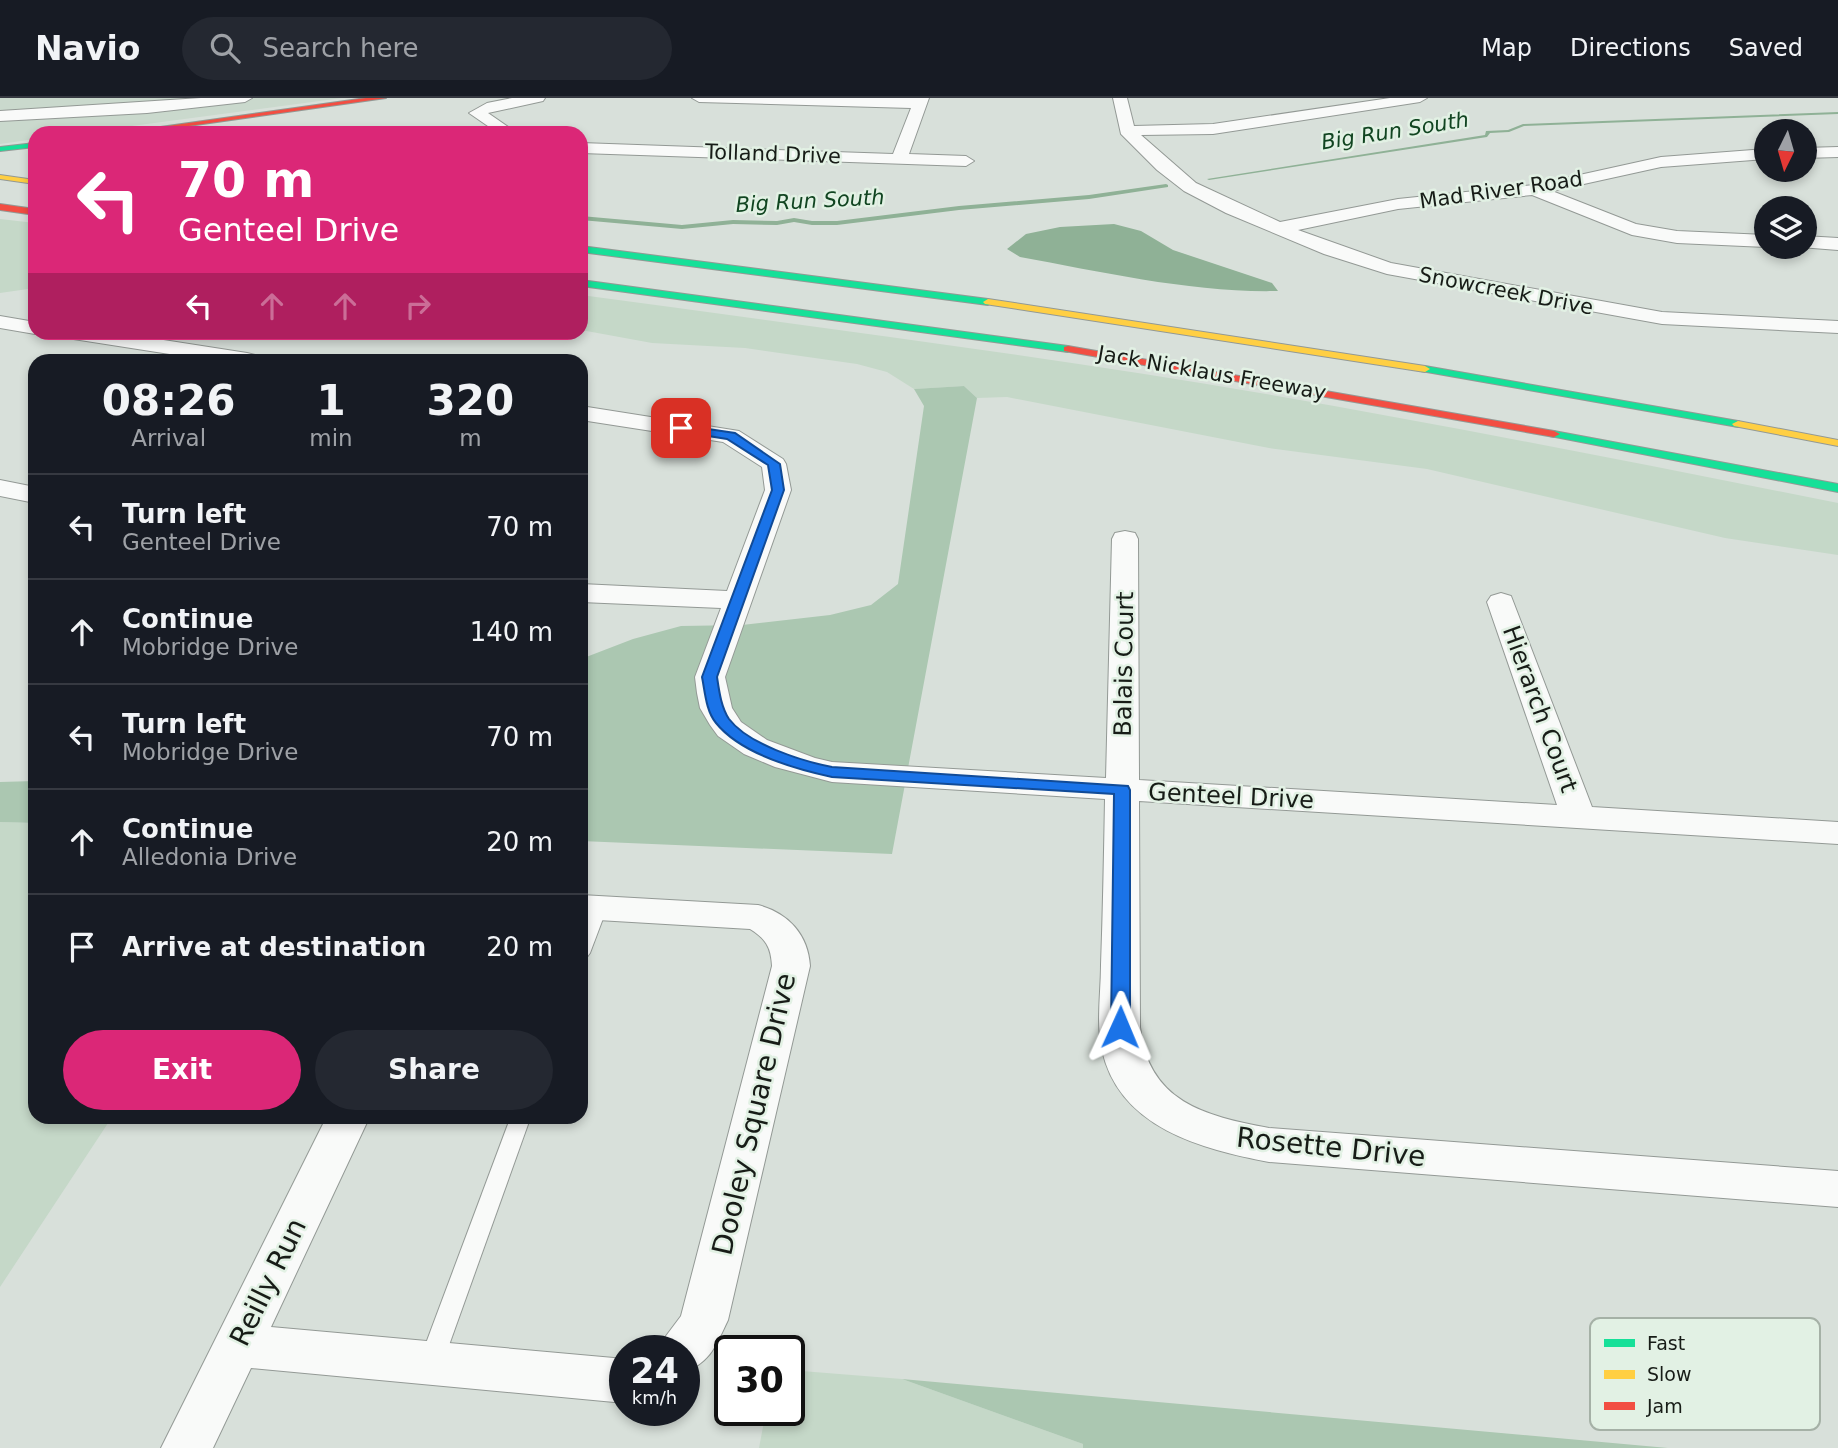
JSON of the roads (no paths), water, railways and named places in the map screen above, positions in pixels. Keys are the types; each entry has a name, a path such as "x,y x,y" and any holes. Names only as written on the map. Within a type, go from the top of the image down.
{"main road":[{"path":"174,126 382,98"},
{"path":"6,149 28,146"},
{"path":"0,177 28,181"},
{"path":"0,207 28,211"},
{"name":"Jack Nicklaus Freeway","path":"588,250 951,296 1191,331 1387,362 1838,443"},
{"name":"Jack Nicklaus Freeway","path":"588,284 1153,363 1507,425 1838,488"}],"street":[{"path":"0,117 147,103 244,98"},
{"path":"496,126 478,116 480,111 492,106 538,98"},
{"path":"699,98 921,101 899,159"},
{"path":"1119,98 1127,131 1213,129 1420,98"},
{"name":"Snowcreek Drive","path":"1127,131 1163,166 1190,187 1232,209 1331,250 1387,268 1626,313 1696,322 1838,327"},
{"name":"Tolland Drive","path":"588,148 966,161"},
{"path":"1817,153 1838,152"},
{"name":"Mad River Road","path":"1279,228 1398,204 1534,190 1661,162 1754,155"},
{"path":"1534,190 1632,229 1677,237 1754,240"},
{"path":"1817,243 1838,244"},
{"path":"0,322 28,327"},
{"path":"118,340 208,354"},
{"name":"Genteel Drive","path":"588,414 730,436 774,464 778,490 710,677 713,698 722,720 741,738 773,755 800,765 832,772 1838,833"},
{"path":"0,488 28,494"},
{"name":"Balais Court","path":"1122,790 1125,539"},
{"path":"588,593 738,600"},
{"name":"Hierarch Court","path":"1501,602 1578,817"},
{"name":"Rosette Drive","path":"1122,790 1120,1027 1124,1056 1137,1081 1160,1106 1191,1126 1230,1138 1269,1145 1838,1189"},
{"name":"Dooley Square Drive","path":"589,907 758,917 775,927 786,938 791,952 791,965 704,1320 696,1335"},
{"name":"Reilly Run","path":"187,1448 345,1124"},
{"path":"237,1345 609,1380"}],"lane":[{"path":"430,1364 518,1124"}],"waterway":[{"name":"Big Run South","path":"1209,179 1487,136 1488,132 1509,131 1523,125 1838,113"},
{"name":"Big Run South","path":"588,219 682,227 794,220 837,223 959,208 1089,197 1166,186"}]}
